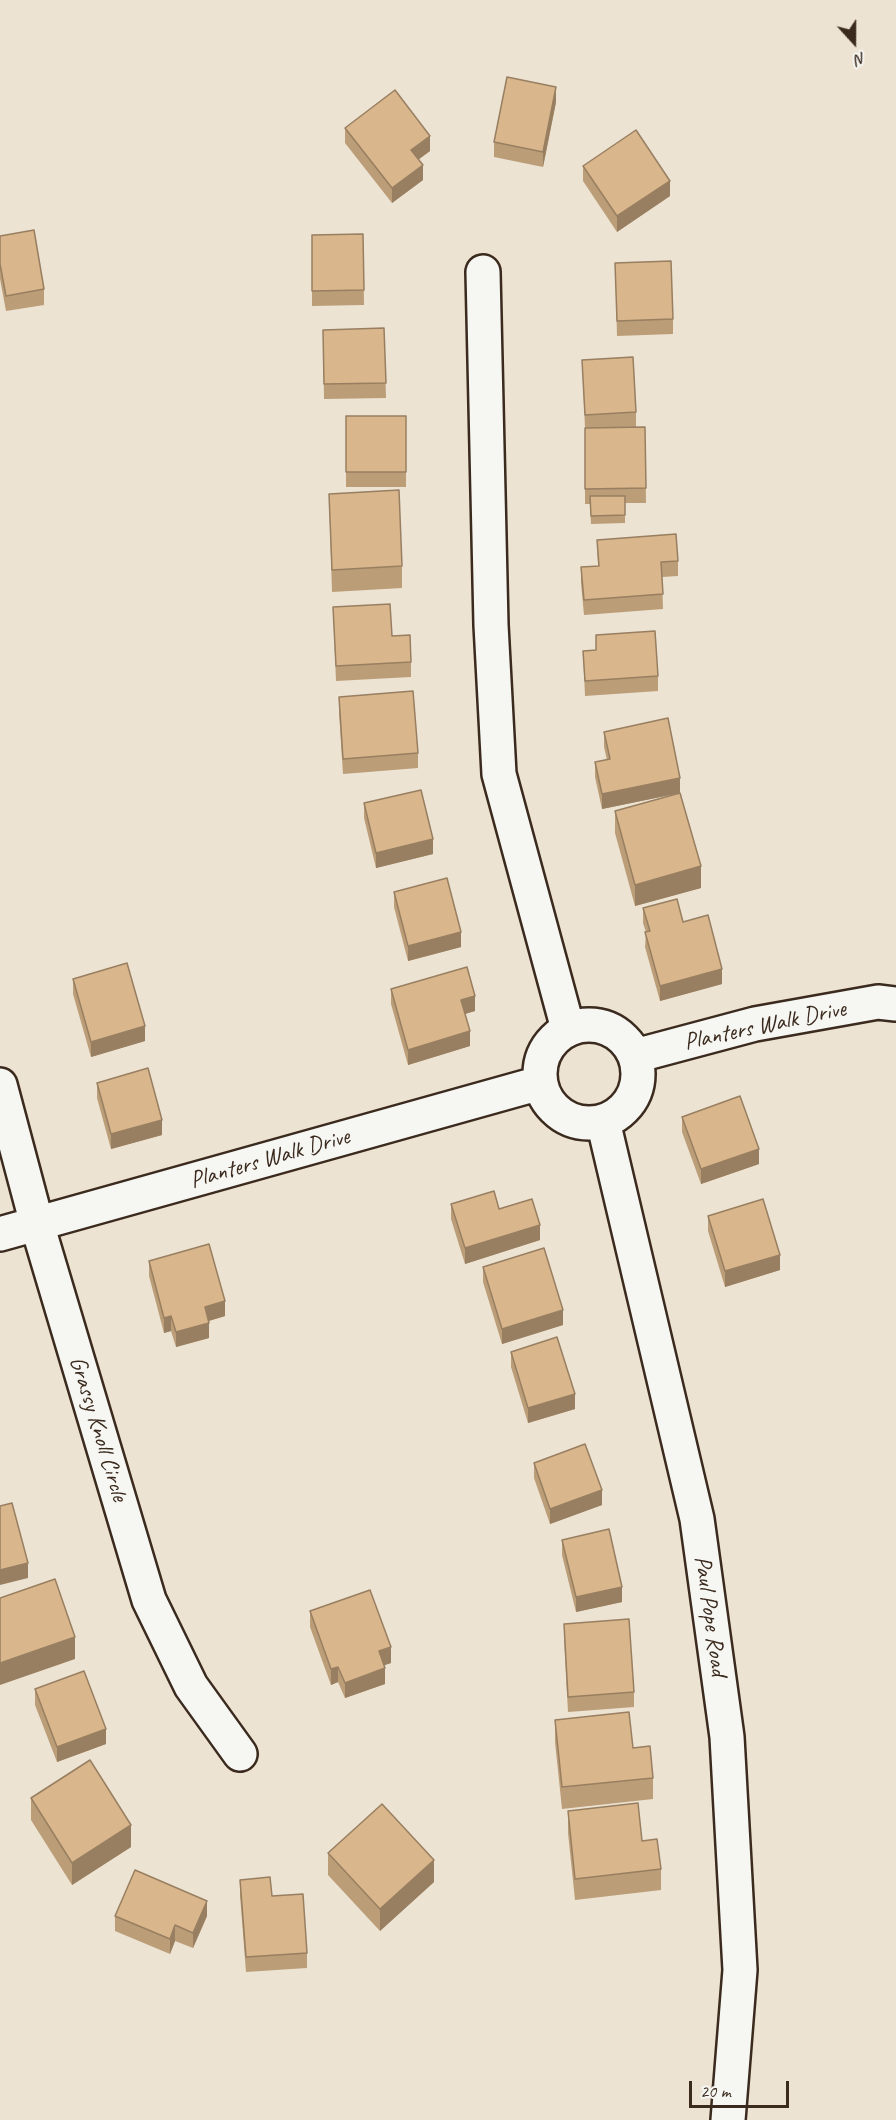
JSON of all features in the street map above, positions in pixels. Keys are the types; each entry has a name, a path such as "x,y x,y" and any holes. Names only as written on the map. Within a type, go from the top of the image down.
{"street":[{"path":"483,272 491,625 499,774 568,1029"},
{"name":"Planters Walk Drive","path":"634,1056 755,1024 878,1002 896,1004"},
{"path":"584,1025 600,1026 615,1032 627,1042 634,1056 638,1072 635,1088 628,1102 617,1114 603,1121 586,1123 570,1119 556,1111 546,1099 540,1083 540,1067 545,1052 554,1038 568,1029 584,1025"},
{"name":"Planters Walk Drive","path":"0,1234 540,1083"},
{"name":"Grassy Knoll Circle","path":"0,1085 37,1224 149,1600 191,1686 240,1754"},
{"name":"Paul Pope Road","path":"603,1121 696,1519 727,1737 740,1971 728,2120"}],"building":[{"path":"507,77 556,87 543,152 494,142"},
{"path":"395,90 430,136 411,150 423,165 392,188 345,128"},
{"path":"636,130 670,181 617,216 583,166"},
{"path":"34,230 44,289 6,296 0,264 0,236"},
{"path":"363,234 364,290 312,291 312,235"},
{"path":"671,261 673,319 617,321 615,263"},
{"path":"384,328 386,383 324,384 323,330"},
{"path":"633,357 636,412 585,415 582,360"},
{"path":"346,416 406,416 406,472 346,472"},
{"path":"645,427 646,488 585,489 585,428"},
{"path":"399,490 402,566 332,570 329,494"},
{"path":"590,496 625,496 625,515 591,516"},
{"path":"676,534 678,561 661,562 663,594 584,600 581,567 599,566 597,540"},
{"path":"390,604 392,636 410,635 411,662 336,666 333,607"},
{"path":"655,631 658,676 585,681 583,651 596,650 596,635"},
{"path":"413,691 418,753 343,759 339,697"},
{"path":"668,718 680,778 602,794 595,762 610,759 604,732"},
{"path":"421,790 433,839 376,853 364,803"},
{"path":"680,793 701,866 635,885 615,811"},
{"path":"447,878 461,932 408,946 394,892"},
{"path":"677,899 683,922 708,915 722,969 660,986 645,932 650,931 643,908"},
{"path":"127,963 145,1026 91,1042 73,979"},
{"path":"467,967 475,996 461,1000 470,1031 408,1050 391,989"},
{"path":"148,1068 162,1120 111,1134 97,1083"},
{"path":"740,1096 759,1149 701,1169 682,1117"},
{"path":"494,1191 499,1209 532,1199 540,1225 465,1248 451,1204"},
{"path":"763,1199 780,1255 725,1271 708,1216"},
{"path":"209,1244 225,1301 205,1307 209,1323 176,1332 171,1316 164,1318 149,1261"},
{"path":"544,1248 563,1310 502,1329 483,1267"},
{"path":"557,1337 575,1394 528,1408 511,1352"},
{"path":"585,1444 602,1490 550,1509 534,1463"},
{"path":"12,1503 28,1563 0,1570 0,1506"},
{"path":"609,1529 622,1587 576,1597 562,1540"},
{"path":"55,1579 75,1637 0,1663 0,1598"},
{"path":"370,1590 391,1647 379,1651 385,1668 345,1683 338,1667 331,1669 310,1611"},
{"path":"629,1619 634,1692 568,1697 564,1624"},
{"path":"84,1671 106,1729 57,1747 35,1689"},
{"path":"629,1712 633,1748 650,1746 653,1778 562,1787 555,1720"},
{"path":"90,1760 131,1825 72,1863 31,1798"},
{"path":"638,1803 642,1841 657,1839 661,1869 575,1879 568,1811"},
{"path":"382,1804 434,1860 380,1909 328,1853"},
{"path":"135,1870 207,1901 193,1933 175,1925 170,1939 115,1916"},
{"path":"270,1877 272,1896 303,1894 307,1953 246,1957 240,1880"}]}
